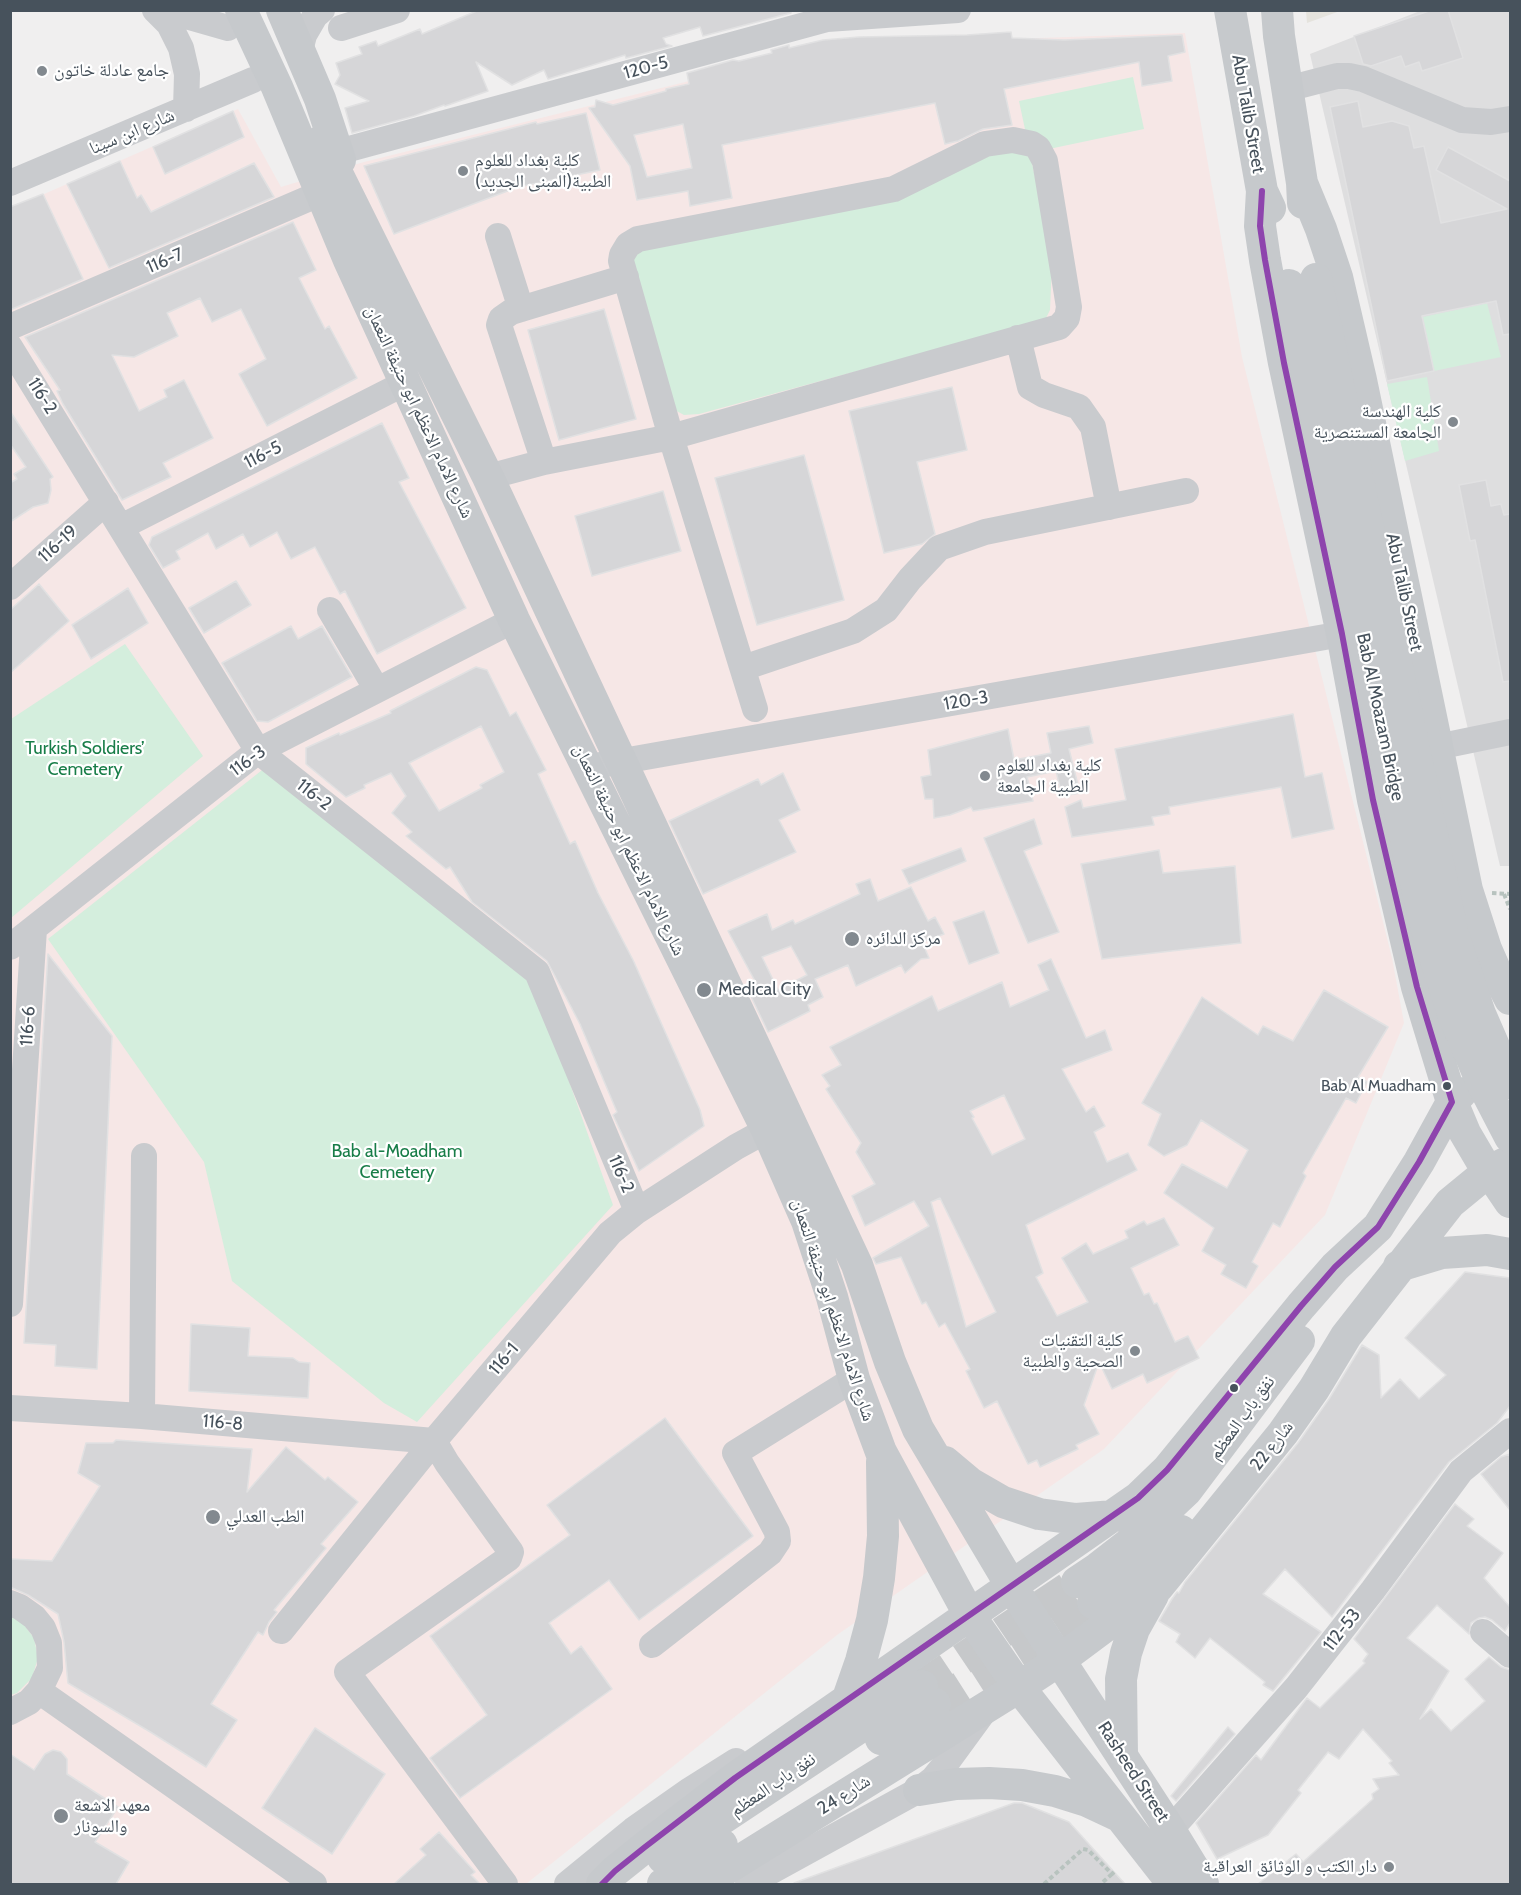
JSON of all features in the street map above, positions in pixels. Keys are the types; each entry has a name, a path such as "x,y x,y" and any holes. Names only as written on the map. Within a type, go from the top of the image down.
{"main road":[{"path":"259,10 274,83"},
{"path":"282,10 320,99 338,152 332,200"},
{"name":"Abu Talib Street","path":"1230,10 1262,191 1303,282"},
{"name":"Abu Talib Street","path":"1277,10 1302,183 1306,225 1303,282"},
{"path":"230,16 274,83"},
{"name":"شارع الامام الاعظم ابو حنيفة النعمان","path":"274,83 332,200 488,477 857,1265 890,1362 918,1429 1012,1587"},
{"name":"Abu Talib Street","path":"1302,183 1322,229 1337,277 1361,380 1483,963 1497,974 1510,999"},
{"path":"1262,191 1260,225 1291,397 1342,634 1373,800 1423,982 1426,1021 1462,1093 1470,1143 1500,1166 1510,1202"},
{"name":"شارع الامام الاعظم ابو حنيفة النعمان","path":"332,200 349,260 514,620 589,767 767,1130 807,1221 832,1297 854,1379 881,1452 970,1616"},
{"name":"Bab Al Moazam Bridge","path":"1303,282 1454,935 1477,1005 1510,1083"},
{"name":"Bab Al Moazam Bridge","path":"1303,282 1409,854 1429,938 1454,1016 1483,1085 1510,1137"},
{"path":"602,1884 645,1847 735,1778 1138,1498 1167,1470 1301,1305 1378,1227 1462,1093"},
{"name":"شارع 22","path":"1019,1687 1060,1660 1158,1587 1283,1433 1314,1389 1346,1336 1450,1203 1500,1166"},
{"name":"نفق باب المعظم","path":"1346,1336 1169,1544 1145,1566 1085,1593 1098,1568 1134,1540 1187,1490 1343,1284 1378,1227"},
{"path":"1399,1266 1442,1253 1487,1250 1510,1254"},
{"path":"918,1429 941,1458 970,1483 1003,1502 1039,1514 1076,1519 1114,1516"},
{"path":"847,1701 872,1620 879,1578 883,1536 881,1452"},
{"name":"Rasheed Street","path":"1012,1587 1203,1884"},
{"path":"1122,1755 1121,1679 1126,1653 1134,1629 1158,1587"},
{"name":"Rasheed Street","path":"970,1616 1019,1687 1173,1884"},
{"name":"شارع 24","path":"702,1884 1019,1687"},
{"name":"نفق باب المعظم","path":"625,1884 928,1695 663,1884"},
{"path":"919,1790 956,1784 1022,1785 1066,1794 1121,1817"}],"street":[{"path":"155,10 170,24 181,48 187,74 186,109"},
{"path":"165,10 230,16"},
{"path":"300,51 304,35 315,16 322,10"},
{"path":"341,28 397,10"},
{"name":"120-5","path":"338,152 827,19 958,10"},
{"path":"1287,89 1337,76 1349,76 1363,79 1462,120 1491,122 1510,119"},
{"name":"شارع ابن سينا","path":"10,183 186,109 274,83"},
{"path":"488,477 544,462 671,437 1059,327 1067,318 1069,307 1046,161 1038,148 1023,141 1000,141 985,144 894,189 638,239 628,245 622,255 621,261 671,437 755,709"},
{"name":"116-7","path":"10,327 332,200"},
{"path":"498,236 521,309"},
{"path":"544,462 499,325 501,319 521,309 626,277"},
{"path":"1018,339 1030,387 1044,395 1079,407 1093,427 1109,507"},
{"name":"116-2","path":"10,347 258,751 537,972 637,1211"},
{"name":"116-5","path":"121,527 405,382"},
{"path":"742,668 853,631 886,610 910,579 939,548 985,532 1186,491"},
{"name":"116-19","path":"10,587 106,502"},
{"path":"330,610 377,690"},
{"name":"116-3","path":"10,947 258,751 514,620"},
{"name":"120-3","path":"589,767 1342,634"},
{"path":"1437,747 1510,732"},
{"name":"116-6","path":"10,1304 34,929"},
{"name":"116-1","path":"281,1631 434,1442 610,1233 637,1211 736,1147 767,1130"},
{"path":"142,1416 144,1156"},
{"path":"652,1645 770,1552 778,1541 777,1532 735,1453 854,1379"},
{"name":"116-8","path":"10,1408 142,1416 434,1442"},
{"name":"112-53","path":"1170,1830 1296,1689 1461,1471 1510,1431"},
{"path":"434,1442 447,1464 511,1552 509,1558 347,1672 505,1884"},
{"path":"10,1603 21,1607 43,1628 49,1642 50,1668 39,1691 29,1702 10,1712"},
{"path":"1483,1632 1510,1655"},
{"path":"39,1691 314,1884"},
{"name":"شارع 24","path":"748,1884 919,1790 933,1779 947,1762 986,1707"},
{"path":"567,1884 633,1830 690,1790 767,1744 797,1735"}],"path":[{"path":"1504,894 1510,909"},
{"path":"1044,1884 1083,1849 1088,1850 1113,1873 1103,1882"}],"shaded area":[{"path":"1306,10 1340,11 1307,23"},
{"name":"كلية الهندسة الجامعة المستنصرية","path":"1420,11 1510,11 1510,866 1500,866 1310,54"},
{"name":"Medical City","path":"1185,33 1242,357 1392,958 1404,1023 1325,1215 1104,1449 837,1635 526,1884 11,1884 10,209 238,109 281,187 364,162 834,45"}],"green space":[{"path":"1133,77 1144,129 1030,153 1019,101"},
{"path":"1016,150 1029,157 1032,163 1049,243 1052,264 1050,310 1045,320 699,414 684,415 673,409 633,260 638,249"},
{"path":"1487,303 1501,357 1434,371 1423,317"},
{"path":"1427,377 1439,451 1405,461 1387,384"},
{"name":"Turkish Soldiers’ Cemetery","path":"125,644 203,756 11,918 11,719"},
{"name":"Bab al-Moadham Cemetery","path":"266,767 533,980 613,1205 417,1422 384,1403 232,1281 204,1162 48,939"},
{"path":"11,1617 22,1622 34,1638 38,1658 32,1678 17,1693 11,1695"}],"building":[{"path":"479,10 791,10 791,13 703,36 700,27 663,38 666,44 672,46 626,58 625,55 548,79 544,70 512,85 476,62 488,91 414,116 352,133 345,108 369,101 335,84 340,75 336,63 362,54 359,47 376,41 378,46 420,29 422,34"},
{"path":"1432,10 1448,10 1463,58 1422,71 1419,62 1405,67 1401,56 1371,66 1363,64 1354,36"},
{"path":"1011,32 1012,38 1064,40 1182,35 1185,52 1168,56 1172,81 1142,86 1139,62 1004,89 1012,125 983,129 958,141 945,144 935,103 722,145 732,198 690,206 688,191 637,200 630,166 589,108 595,107 596,100 613,105 689,84 687,73 733,60 739,61 772,53 771,50 789,45 789,48 823,40 859,37","holes":["683,124 692,168 647,177 634,135"]},
{"path":"1358,101 1363,127 1392,121 1409,126 1414,148 1424,146 1441,223 1507,209 1436,170 1448,147 1510,181 1510,334 1503,335 1496,301 1422,316 1434,371 1387,381 1330,107"},
{"path":"233,111 244,137 165,174 153,147"},
{"path":"586,113 600,170 518,187 394,234 364,166 536,122 537,124"},
{"path":"120,161 137,198 141,195 151,212 254,163 274,197 109,268 67,184"},
{"path":"43,194 83,279 10,310 10,207"},
{"path":"293,222 316,270 299,278 325,329 329,326 357,378 267,426 239,374 266,359 241,309 212,322 200,298 167,313 178,336 134,357 112,355 139,411 167,397 164,390 184,380 213,438 163,463 171,477 122,500 63,404 57,391 60,390 25,337"},
{"path":"604,309 636,419 559,440 528,330"},
{"path":"952,387 967,450 917,462 935,534 922,544 884,553 849,411"},
{"path":"10,411 53,477 50,479 51,490 48,503 33,507 10,522 10,483 17,479 14,474 26,467 10,444"},
{"path":"382,423 409,478 399,482 466,608 377,654 345,591 340,594 315,547 291,559 277,532 250,547 243,534 216,549 208,533 176,551 180,559 163,568 149,545 152,537"},
{"path":"804,455 844,600 757,625 715,478"},
{"path":"1486,480 1491,506 1501,504 1504,515 1510,514 1510,681 1503,682 1475,540 1470,541 1459,485"},
{"path":"663,491 681,551 592,576 575,516"},
{"path":"236,581 251,605 204,633 189,608"},
{"path":"39,584 69,621 10,673 10,610"},
{"path":"128,588 148,623 91,659 72,625"},
{"path":"291,626 298,639 322,626 352,677 268,722 257,721 222,663"},
{"path":"476,667 487,670 510,716 516,712 546,770 538,774 570,844 575,841 598,893 633,960 700,1110 704,1126 639,1171 613,1115 617,1112 580,1024 547,961 472,902 450,867 446,869 406,836 412,832 392,813 406,796 391,773 364,785 365,788 346,797 306,764 306,748 391,713 390,711","holes":["481,726 504,772 480,785 482,788 439,811 409,763"]},
{"path":"1293,714 1305,777 1322,773 1334,829 1292,838 1281,787 1169,807 1170,814 1152,817 1154,825 1072,837 1065,807 1081,800 1083,808 1126,800 1115,749"},
{"path":"1089,726 1093,743 1069,749 1080,793 1062,796 1056,771 1027,777 1033,801 973,811 971,807 934,818 933,799 925,799 921,777 931,775 928,750 1008,729 1014,760 1051,753 1047,733"},
{"path":"783,773 800,810 779,820 796,852 703,894 669,821 758,779 761,785"},
{"path":"1034,819 1042,844 1024,851 1059,932 1028,943 984,838"},
{"path":"961,848 966,861 909,884 902,870"},
{"path":"1159,850 1163,873 1235,866 1241,943 1102,959 1081,864"},
{"path":"870,879 878,901 911,887 928,921 935,917 944,934 922,942 929,958 921,959 905,973 901,965 856,986 848,965 815,979 823,997 808,1005 810,1011 768,1032 746,986 755,981 728,931 767,914 772,930 793,920 795,924 860,894 856,884","holes":["791,946 807,975 778,990 762,957"]},
{"path":"984,911 999,953 969,964 953,922"},
{"path":"48,954 112,1036 97,1369 55,1366 56,1345 24,1343"},
{"path":"1051,959 1086,1038 1105,1030 1112,1050 1062,1069 1086,1112 1094,1106 1105,1126 1094,1132 1107,1162 1128,1153 1137,1170 1026,1225 1043,1273 1036,1277 1057,1316 1088,1302 1062,1258 1086,1243 1093,1254 1128,1238 1125,1231 1144,1221 1147,1225 1164,1218 1179,1245 1131,1268 1144,1295 1149,1293 1154,1304 1157,1303 1175,1342 1188,1336 1199,1358 1147,1383 1143,1374 1112,1389 1099,1362 1084,1405 1099,1434 1076,1445 1078,1449 1040,1467 1037,1460 1028,1464 997,1401 984,1408 966,1371 970,1369 945,1323 939,1327 926,1302 922,1304 901,1257 876,1264 873,1258 929,1226 914,1201 865,1226 852,1196 875,1184 856,1152 861,1143 826,1089 830,1086 822,1075 841,1065 830,1047 932,996 938,1011 1002,982 1010,1007 1049,990 1038,965","holes":["1004,1095 1025,1139 992,1155 970,1111","940,1198 996,1312 966,1327 931,1202"]},
{"path":"1324,990 1388,1027 1358,1077 1367,1082 1356,1103 1346,1098 1303,1173 1306,1176 1280,1227 1273,1223 1252,1262 1258,1266 1246,1288 1221,1274 1226,1265 1202,1251 1214,1228 1164,1193 1182,1164 1227,1188 1248,1150 1201,1120 1187,1145 1164,1156 1148,1145 1161,1114 1142,1103 1202,997 1258,1035 1263,1026 1293,1041"},
{"path":"1465,1272 1510,1278 1510,1406 1497,1423 1449,1462 1332,1617 1285,1569 1263,1594 1321,1632 1273,1691 1263,1685 1265,1682 1210,1638 1195,1658 1176,1642 1180,1634 1159,1621 1172,1599 1298,1443 1329,1399 1362,1345 1379,1355 1381,1398 1400,1379 1419,1399 1446,1375 1405,1338"},
{"path":"191,1324 250,1328 248,1356 293,1358 299,1362 310,1363 308,1398 189,1391"},
{"path":"665,1418 753,1536 639,1620 609,1580 549,1623 571,1654 581,1646 612,1689 460,1798 430,1758 487,1715 430,1636 570,1535 547,1505"},
{"path":"116,1440 252,1449 247,1492 286,1447 325,1480 328,1477 358,1502 321,1544 326,1548 274,1610 277,1612 263,1635 258,1632 211,1704 237,1720 206,1767 68,1683 64,1642 58,1614 28,1595 10,1587 10,1559 52,1561 100,1486 78,1473 86,1443 113,1443"},
{"path":"1510,1454 1510,1510 1481,1474 1501,1457"},
{"path":"1455,1504 1474,1519 1467,1526 1503,1553 1484,1578 1510,1607 1510,1623 1505,1631 1492,1620 1485,1617 1479,1618 1471,1623 1469,1634 1437,1605 1407,1638 1449,1671 1420,1719 1431,1709 1451,1731 1485,1701 1465,1679 1489,1657 1501,1667 1510,1670 1510,1884 1258,1884 1296,1854 1303,1862 1373,1799 1372,1794 1379,1789 1373,1779 1399,1775 1389,1763 1392,1761 1363,1729 1339,1759 1328,1752 1298,1790 1301,1793 1268,1835 1217,1859 1196,1823 1256,1755 1261,1760 1307,1698 1320,1708 1365,1663 1363,1661 1368,1654 1354,1639"},
{"path":"1228,1727 1235,1734 1176,1801 1171,1796"},
{"path":"315,1728 385,1774 332,1854 262,1808"},
{"name":"معهد الاشعة والسونار","path":"53,1750 61,1752 67,1759 67,1774 118,1807 95,1842 129,1862 116,1884 10,1884 10,1754 34,1770 45,1754"},
{"path":"1014,1803 1022,1803 1069,1822 1125,1884 794,1883"},
{"path":"439,1832 475,1872 471,1875 480,1884 394,1884 426,1855 420,1849"}],"tunnel":[{"path":"922,1686 1077,1582"},
{"path":"935,1704 1093,1603"}],"transit line":[{"path":"602,1884 645,1847 735,1778 1138,1498 1167,1470 1335,1267 1378,1227 1419,1162 1452,1102 1417,987 1373,800 1342,634 1284,363 1265,260 1260,226 1262,191"}],"place":[{"name":"جامع عادلة خاتون","path":"42,71"},
{"name":"كلية بغداد للعلوم الطبية(المبنى الجديد)","path":"463,171"},
{"name":"كلية الهندسة الجامعة المستنصرية","path":"1453,422"},
{"name":"كلية بغداد للعلوم الطبية الجامعة","path":"985,776"},
{"name":"مركز الدائره","path":"852,939"},
{"name":"Medical City","path":"704,990"},
{"name":"Bab Al Muadham","path":"1447,1086"},
{"name":"كلية التقنيات الصحية والطبية","path":"1135,1351"},
{"name":"الطب العدلي","path":"213,1517"},
{"name":"معهد الاشعة والسونار","path":"61,1816"},
{"name":"دار الكتب و الوثائق العراقية","path":"1389,1867"}]}
